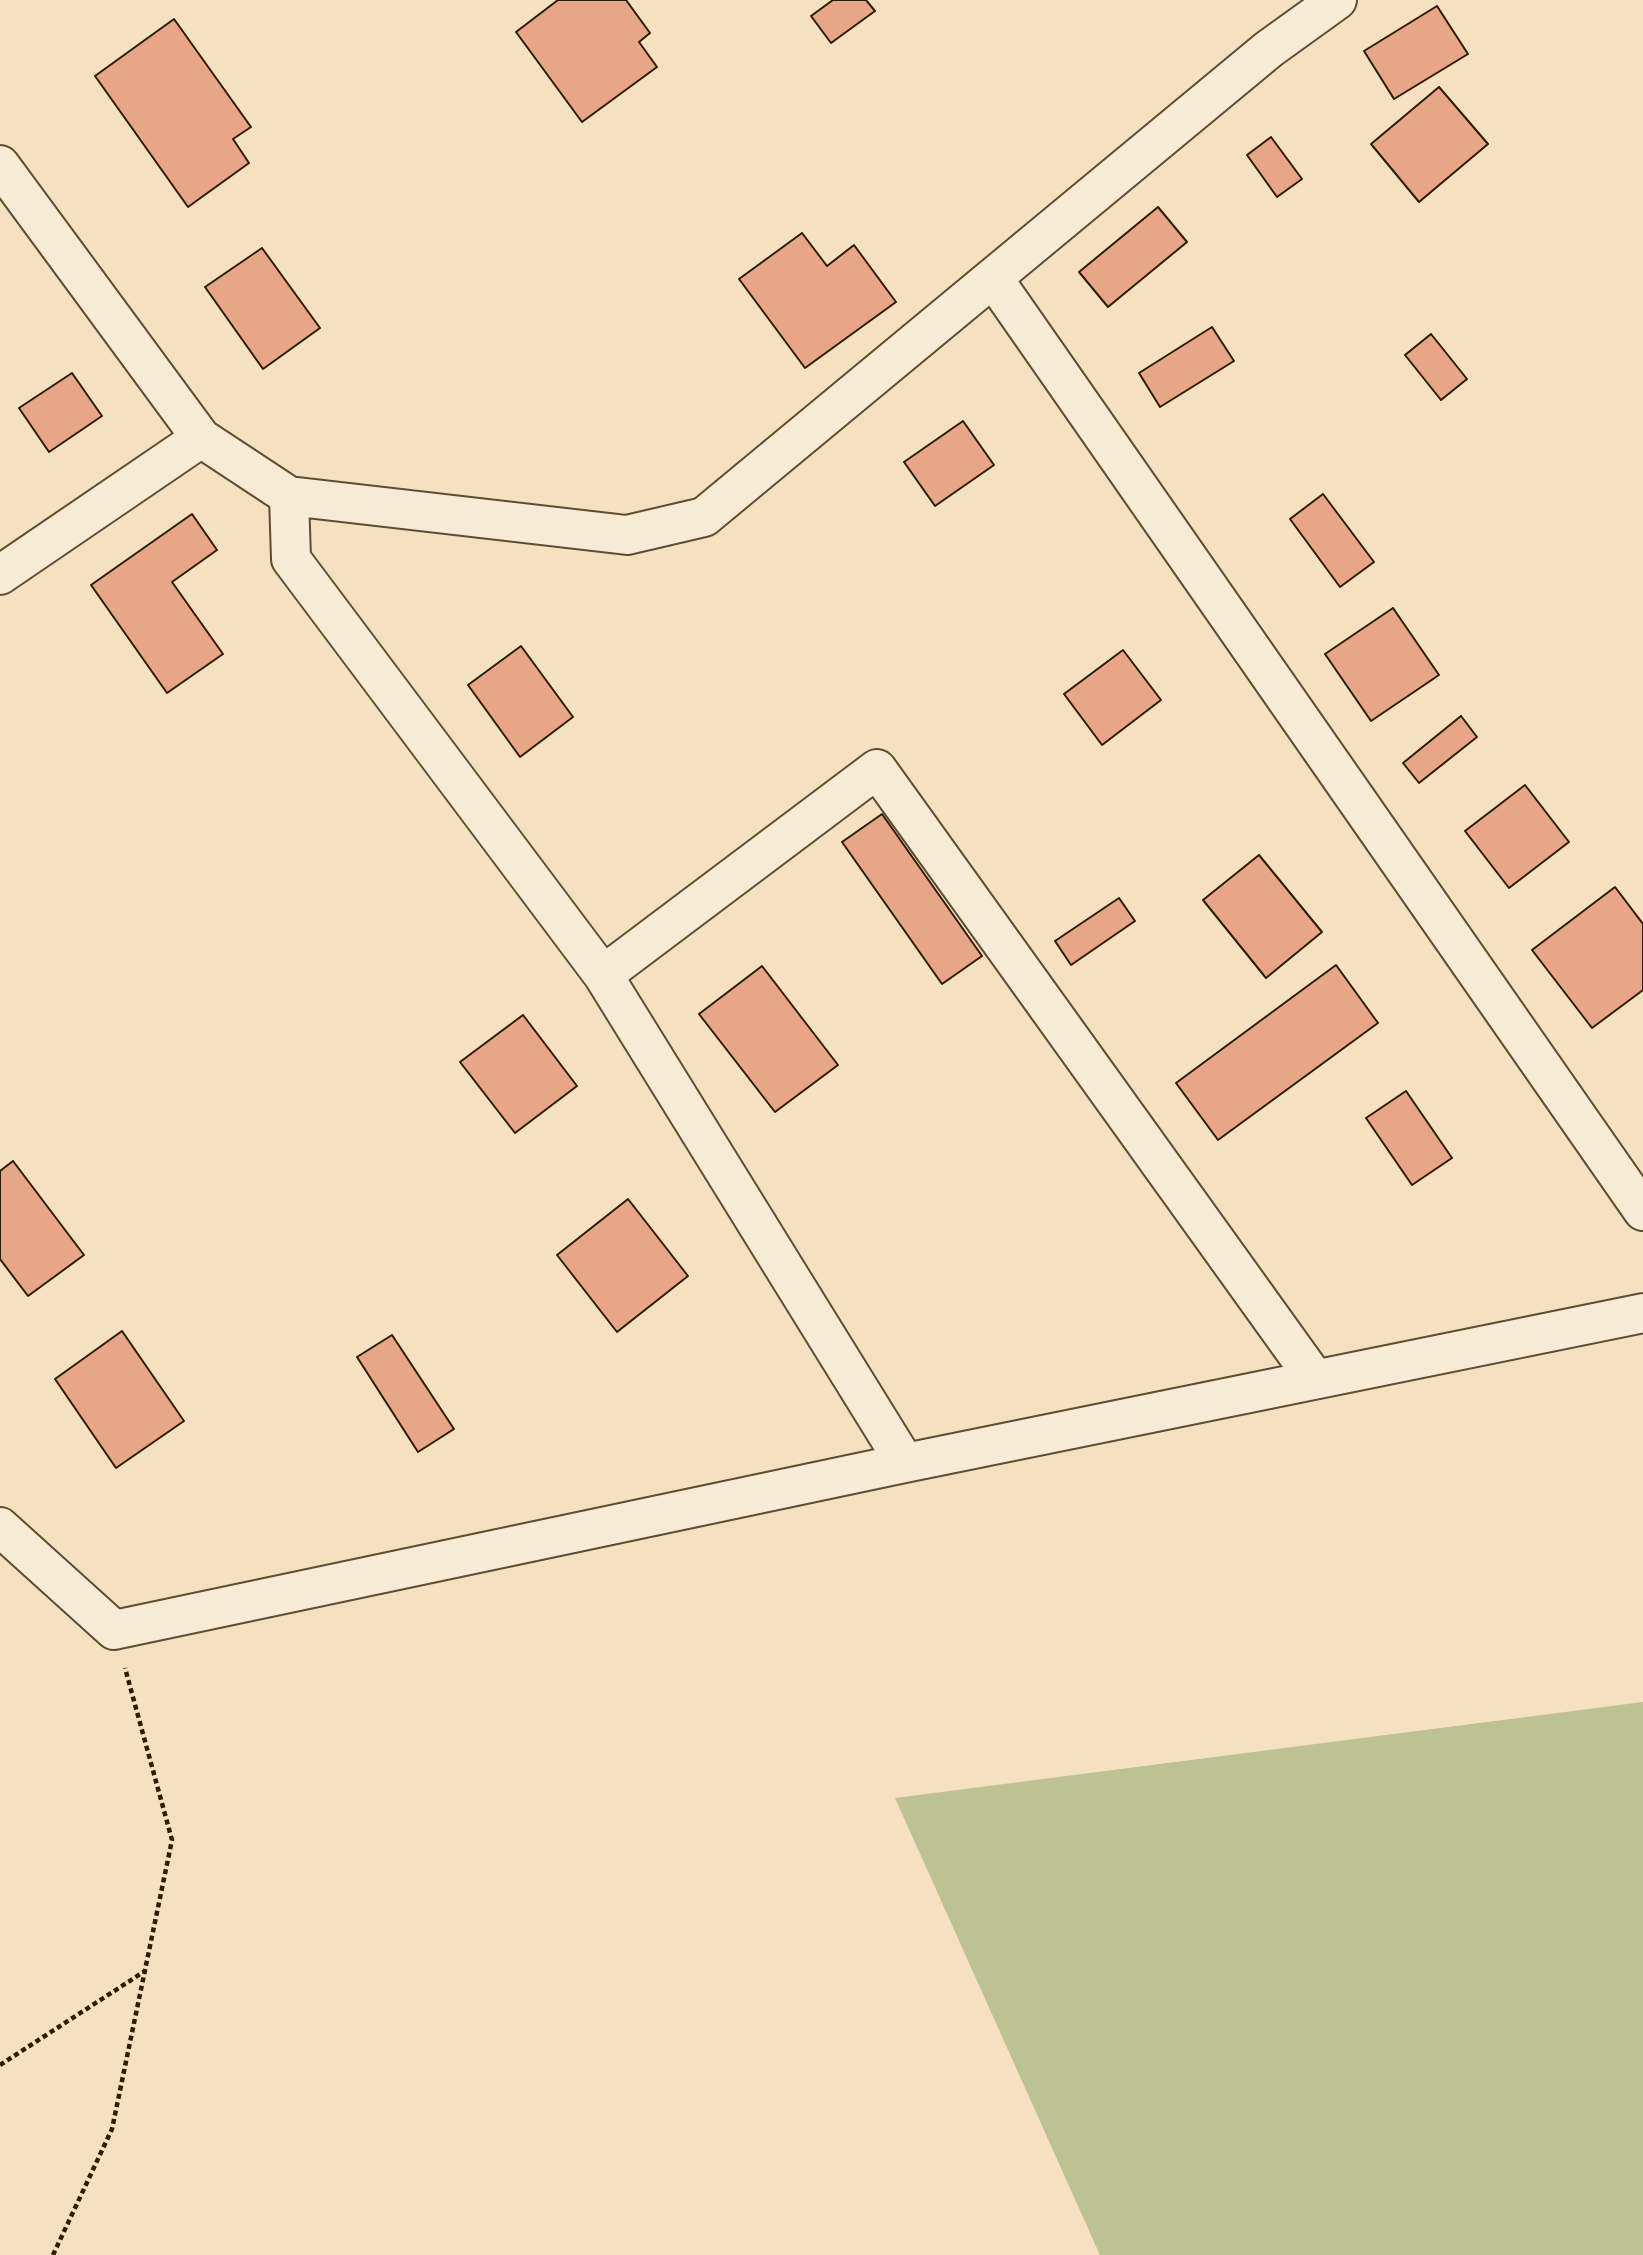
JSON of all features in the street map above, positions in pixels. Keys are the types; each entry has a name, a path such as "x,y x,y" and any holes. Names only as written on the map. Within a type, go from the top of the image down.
{"street":[{"path":"0,166 201,438 289,496 627,535 704,517 1269,49 1337,0"},
{"path":"993,278 1643,1210"},
{"path":"0,575 201,438"},
{"path":"289,496 290,559 603,975 905,1463"},
{"path":"603,975 877,769 1315,1379"},
{"path":"0,1527 114,1630 905,1463 1643,1313"}],"path":[{"path":"53,2255 113,2129 172,1840 114,1630"},
{"path":"0,2065 145,1971"}],"green space":[{"path":"1643,1702 1643,2255 1100,2255 895,1798"}],"building":[{"path":"558,0 626,0 650,33 639,42 657,67 582,122 516,32"},
{"path":"833,0 866,0 875,11 831,43 811,16"},
{"path":"1437,6 1468,54 1394,99 1364,51"},
{"path":"174,19 251,127 233,139 249,163 188,207 95,76"},
{"path":"1439,87 1488,144 1419,202 1371,144"},
{"path":"1271,137 1302,179 1277,197 1247,155"},
{"path":"1158,207 1187,242 1108,307 1079,272"},
{"path":"802,233 827,266 854,245 896,302 805,368 739,279"},
{"path":"262,248 320,328 263,369 205,287"},
{"path":"1212,327 1234,361 1160,407 1139,373"},
{"path":"1431,334 1467,379 1441,400 1405,355"},
{"path":"72,373 102,416 49,452 19,408"},
{"path":"963,421 994,465 935,506 904,462"},
{"path":"1323,494 1374,562 1340,587 1290,519"},
{"path":"192,514 217,550 172,582 223,654 167,693 91,585"},
{"path":"1393,608 1439,675 1371,721 1325,654"},
{"path":"521,646 573,717 520,757 468,685"},
{"path":"1123,650 1161,700 1102,745 1064,694"},
{"path":"1461,716 1477,737 1419,783 1403,763"},
{"path":"1525,785 1569,842 1509,888 1465,831"},
{"path":"882,814 982,956 942,984 842,842"},
{"path":"1259,855 1322,932 1266,978 1203,900"},
{"path":"1615,887 1643,924 1643,990 1592,1028 1532,950"},
{"path":"1119,898 1135,921 1071,965 1055,941"},
{"path":"1336,965 1378,1023 1218,1140 1176,1083"},
{"path":"762,966 838,1065 775,1112 699,1014"},
{"path":"523,1015 577,1086 515,1133 460,1062"},
{"path":"1406,1091 1452,1158 1412,1185 1366,1118"},
{"path":"13,1161 84,1255 28,1296 0,1259 0,1171"},
{"path":"628,1199 688,1276 617,1332 557,1255"},
{"path":"122,1331 184,1421 116,1468 55,1379"},
{"path":"392,1335 454,1429 418,1452 357,1357"}]}
